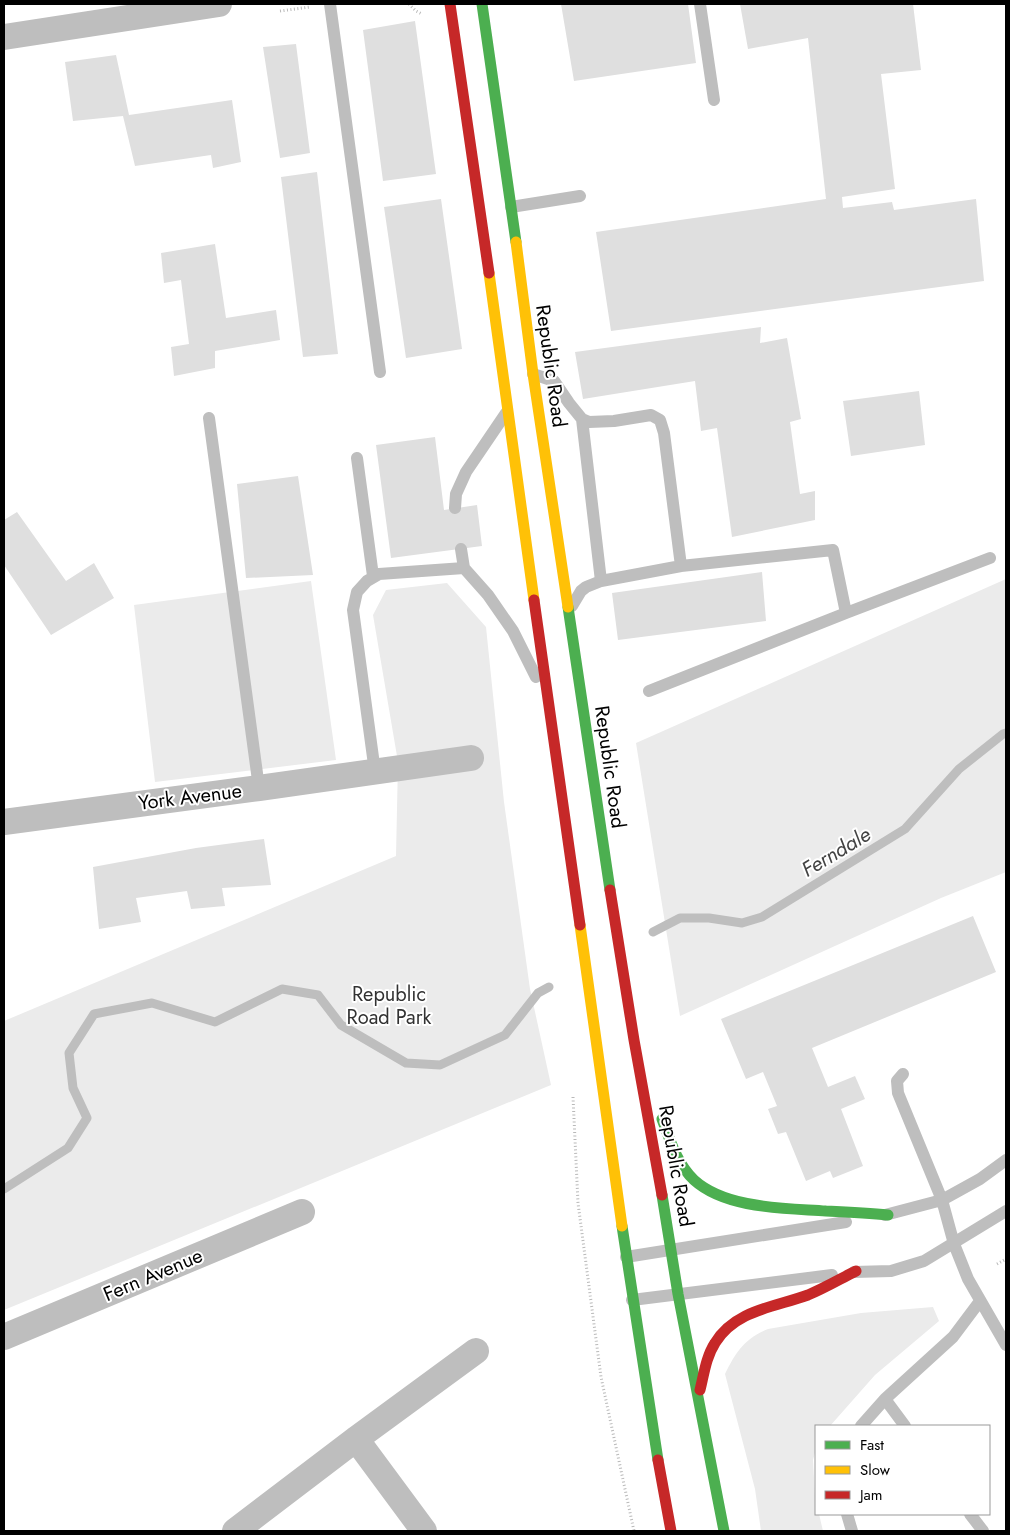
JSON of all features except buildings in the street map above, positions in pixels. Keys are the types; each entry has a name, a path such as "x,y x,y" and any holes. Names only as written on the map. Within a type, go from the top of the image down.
{"main road":[{"path":"450,4 456,34 632,1300 671,1531"},
{"name":"Republic Road","path":"482,4 533,374 602,839 634,1040 656,1156 678,1294 724,1531"},
{"path":"634,1040 671,1145 679,1162 694,1181 724,1198 748,1204 888,1215"},
{"path":"699,1397 707,1360 714,1343 724,1331 742,1316 761,1308 806,1295 856,1271"}],"street":[{"path":"4,37 219,4"},
{"name":"York Avenue","path":"4,822 471,758"},
{"name":"Fern Avenue","path":"4,1337 302,1212"},
{"path":"235,1531 476,1351"},
{"path":"356,1439 424,1531"}],"lane":[{"path":"330,4 380,372"},
{"path":"700,4 714,100"},
{"path":"511,207 580,196"},
{"path":"533,374 554,381 582,418 589,422 651,415 660,420 664,433 681,566"},
{"path":"455,508 456,494 466,472 508,409"},
{"path":"209,418 259,788"},
{"path":"582,418 601,581"},
{"path":"357,458 373,576"},
{"path":"461,549 464,568 488,595 512,631 549,705"},
{"path":"568,613 581,591 601,581 681,566 833,550 846,613"},
{"path":"649,691 990,558"},
{"path":"375,772 353,610 357,592 367,580 379,574 464,568"},
{"path":"903,1074 897,1081 898,1093 942,1200 954,1244 968,1279 1006,1345"},
{"path":"626,1257 888,1215 942,1200 980,1179 1006,1160"},
{"path":"632,1300 856,1271 891,1271 924,1262 1006,1211"},
{"path":"862,1425 885,1399 953,1337 980,1301"},
{"path":"885,1399 904,1425"},
{"path":"847,1515 852,1531"},
{"path":"971,1515 983,1531"}],"path":[{"path":"280,11 330,4"},
{"path":"997,1264 1006,1259"}],"green space":[{"path":"1006,579 1006,872 941,898 680,1016 636,743"},
{"path":"311,581 336,760 155,782 134,605"},
{"name":"Republic Road Park","path":"447,583 486,627 504,802 530,989 551,1085 4,1310 4,1021 396,856 398,762 373,615 386,590"},
{"path":"933,1307 939,1321 875,1375 831,1425 815,1425 815,1453 813,1460 815,1515 819,1515 823,1531 761,1531 755,1489 725,1374 742,1347 753,1337 768,1329 861,1313"}],"waterway":[{"name":"Ferndale","path":"653,932 680,918 709,918 742,923 762,917 905,829 959,769 1006,733"},
{"name":"Ferndale","path":"4,1189 68,1148 87,1118 73,1088 69,1053 94,1014 152,1003 215,1022 282,989 318,995 341,1025 406,1063 440,1065 505,1035 538,993 549,987"}],"traffic: fast":[{"path":"482,4 516,242"},
{"path":"568,607 610,890"},
{"path":"662,1119 675,1151 688,1174 707,1190 722,1197 775,1208 888,1215"},
{"path":"662,1195 678,1294 724,1531"},
{"path":"622,1226 658,1460"}],"traffic: slow":[{"path":"516,242 533,374 568,607"},
{"path":"489,273 534,600"},
{"path":"580,925 622,1226"}],"traffic: jam":[{"path":"450,4 489,273"},
{"path":"534,600 580,925"},
{"path":"610,890 634,1040 662,1195"},
{"path":"700,1390 709,1354 723,1332 733,1323 757,1311 808,1295 856,1271"},
{"path":"658,1460 671,1531"}]}
